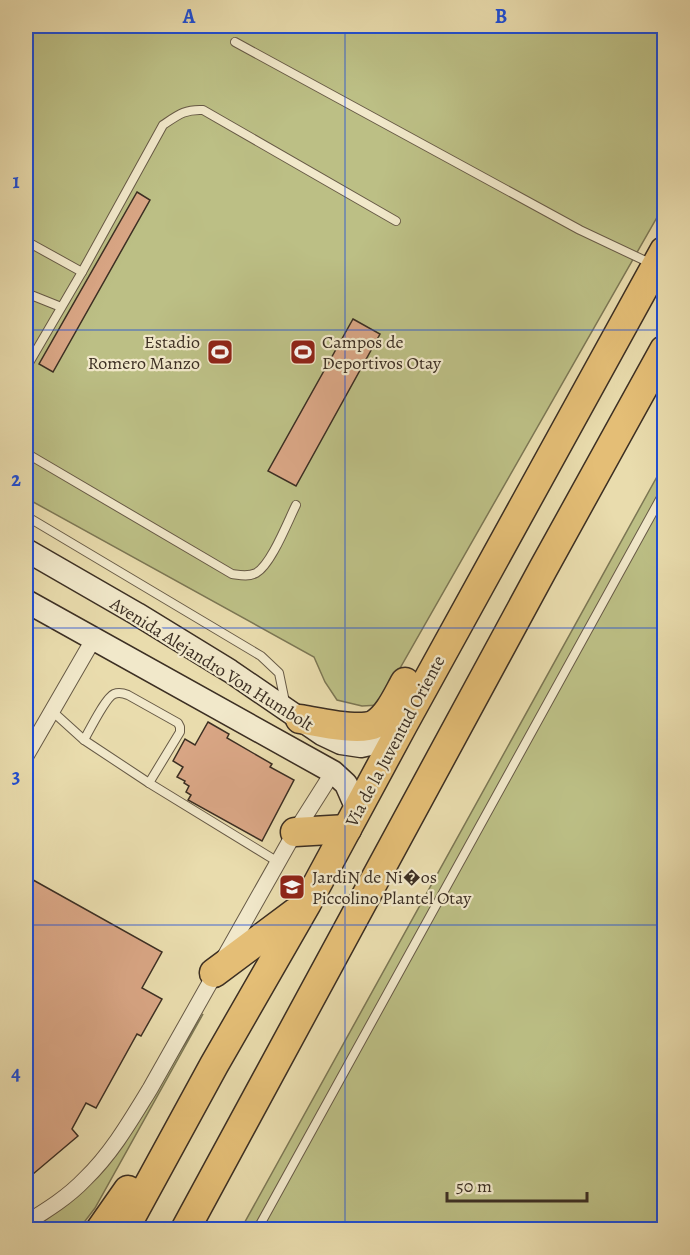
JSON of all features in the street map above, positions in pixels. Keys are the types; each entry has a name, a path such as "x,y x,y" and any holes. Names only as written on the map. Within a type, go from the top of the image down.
{"highway":[{"path":"294,714 334,725 355,727 373,725 387,713 611,312 655,267"},
{"name":"Via de la Juventud Oriente","path":"124,1230 214,1065 307,903 655,267"},
{"path":"185,1230 664,350"},
{"path":"295,832 352,819"},
{"path":"214,973 307,903"},
{"path":"100,1230 214,1065"}],"main road":[{"name":"Avenida Alejandro Von Humbolt","path":"26,550 137,614 230,671 322,734 341,743 361,746 379,742 403,724"},
{"name":"Avenida Alejandro Von Humbolt","path":"26,601 333,772 346,784 352,819"}],"street":[{"path":"28,747 52,711 93,640"},
{"path":"26,1223 72,1192 87,1178 128,1126 295,832 333,772"}],"lane":[{"path":"235,42 580,230 655,267"},
{"path":"26,368 164,125 179,114 191,110 203,110 396,221"},
{"path":"26,241 82,272"},
{"path":"26,293 61,307"},
{"path":"26,453 232,574 247,576 256,573 267,563 296,505"},
{"path":"256,1230 664,492"},
{"path":"26,516 261,656 279,673 294,714"},
{"path":"84,740 109,698 116,694 128,695 178,723 180,732 149,783"},
{"path":"52,711 84,740 278,862"}],"green space":[{"name":"Campos de Deportivos Otay","path":"26,26 664,26 664,205 379,705 362,706 337,700 325,682 314,657 26,498"},
{"path":"664,464 664,1229 241,1229"},
{"path":"203,1014 95,1208 79,1229 32,1230 62,1208 125,1140"}],"building":[{"path":"137,192 150,200 53,372 39,364"},
{"path":"353,319 380,334 296,486 268,471"},
{"path":"208,722 229,734 227,738 272,764 270,767 294,780 262,841 188,800 191,795 186,792 189,786 177,777 183,767 173,761 185,739 195,745"},
{"path":"26,876 162,952 142,988 162,999 141,1036 137,1034 96,1108 86,1103 72,1129 78,1136 26,1180"}],"place":[{"name":"Estadio Romero Manzo","path":"220,352"},
{"name":"Campos de Deportivos Otay","path":"303,352"},
{"name":"JardiN de Ni�os Piccolino Plantel Otay","path":"292,887"}]}
